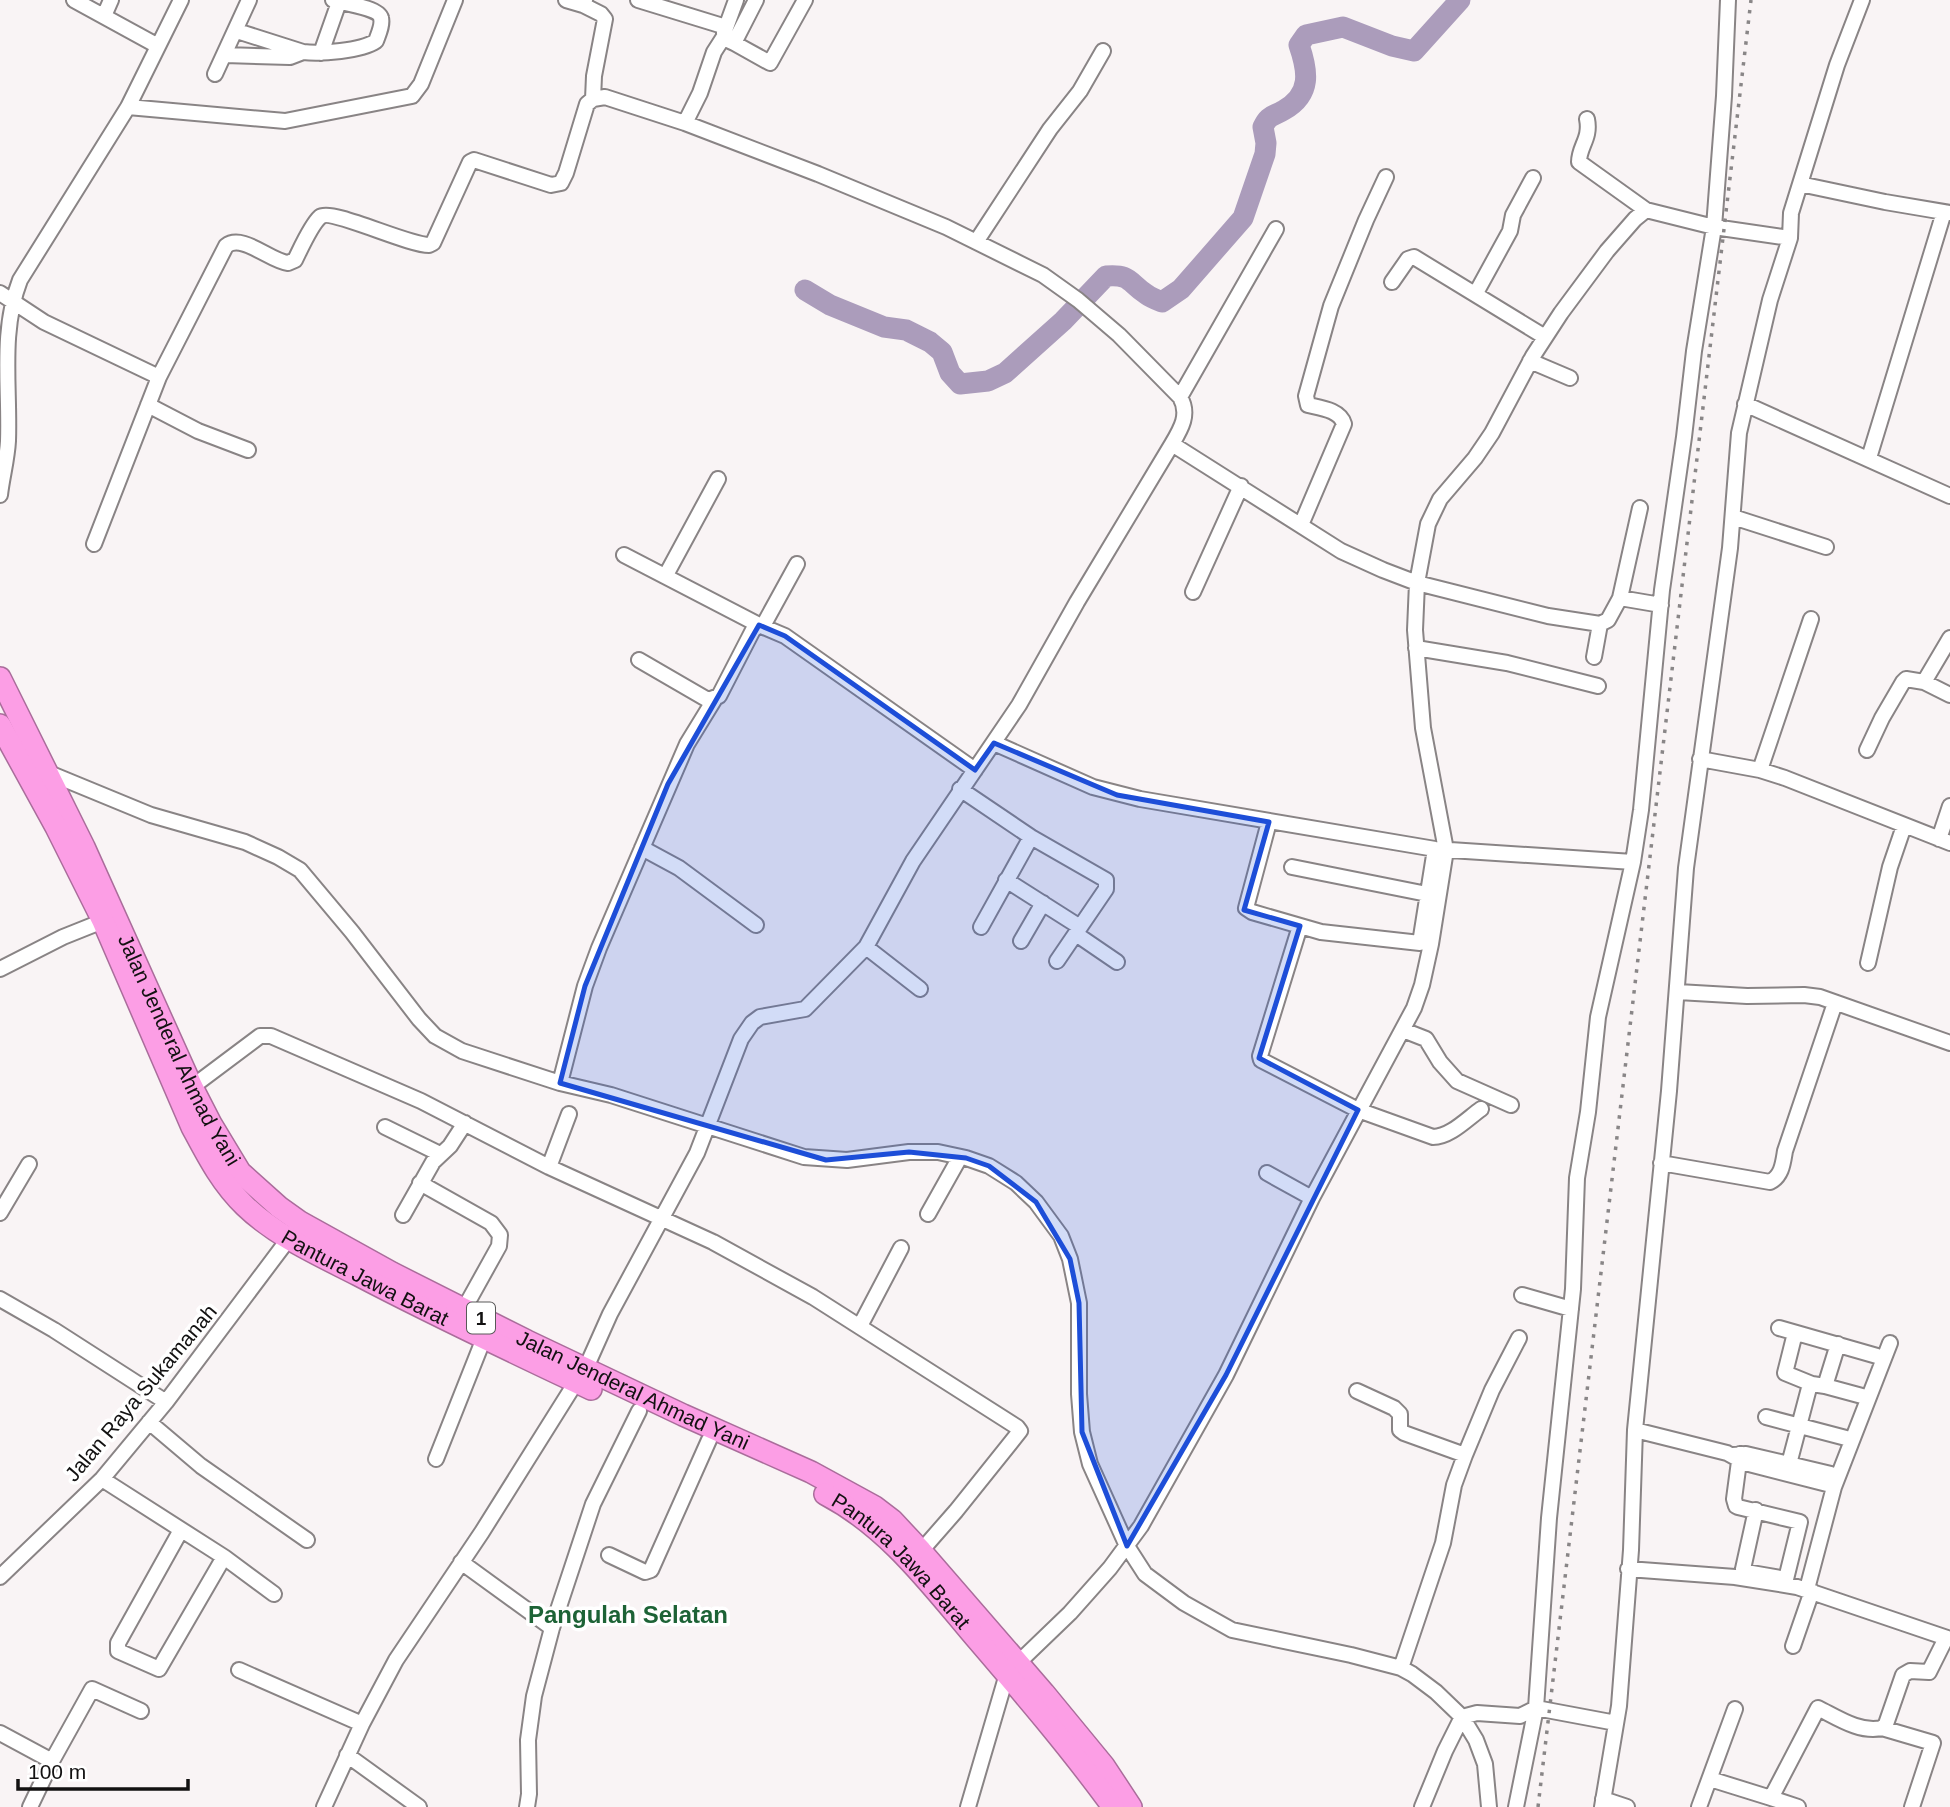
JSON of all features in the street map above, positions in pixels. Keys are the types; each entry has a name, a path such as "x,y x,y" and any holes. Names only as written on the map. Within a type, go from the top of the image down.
{"highway":[{"name":"Jalan Jenderal Ahmad Yani","path":"0,678 49,773 192,1087 217,1135 240,1172 279,1208 295,1230 392,1273 464,1309 580,1376 855,1494 892,1520 921,1551 1013,1668 1104,1766 1131,1807"},
{"name":"Pantura Jawa Barat","path":"0,725 56,827 103,921 192,1127 208,1158 230,1190 246,1207 295,1230 390,1292 484,1338 580,1376 639,1411 812,1487 864,1517 883,1533 1013,1668 1113,1807"}],"street":[{"path":"74,0 158,46"},
{"path":"104,16 111,0"},
{"path":"0,495 8,440 6,296 20,281 128,107 181,0"},
{"path":"215,75 249,0"},
{"path":"128,107 285,121 412,96 421,85 455,0"},
{"path":"566,0 584,3 601,13 605,19 594,76 593,99"},
{"path":"638,0 728,36 770,63 805,0"},
{"path":"728,36 736,0"},
{"path":"685,123 700,93 714,52 756,0"},
{"path":"1516,1807 1536,1708 1549,1518 1572,1309 1577,1178 1588,1112 1598,1017 1633,862 1644,783 1661,604 1694,351 1714,227 1728,0"},
{"path":"1627,1807 1602,1803 1619,1706 1631,1550 1635,1430 1678,992 1686,868 1733,517 1739,433 1770,300 1790,238 1791,213 1837,65 1862,0"},
{"path":"237,31 303,52 321,53 372,44 379,33 382,19 376,12 336,1 321,53"},
{"path":"976,242 1050,129 1080,91 1103,51"},
{"path":"225,55 290,57 303,52"},
{"path":"94,544 159,377 226,246 239,242 288,263 295,260 319,218 328,214 404,240 429,245 433,243 470,162 474,160 551,185 561,183 587,104 593,99 605,97 685,123 783,163 818,174 976,242 1044,275 1119,335 1180,397 1185,408 1185,417 1172,444 1019,705 912,861 866,947 804,1009 766,1015 752,1023 741,1039 681,1185 610,1314 580,1376 482,1532 396,1660 362,1724 324,1807"},
{"path":"1587,120 1587,139 1578,156 1579,162 1646,210 1714,227 1790,238"},
{"path":"1301,525 1343,424 1340,416 1308,405 1306,396 1331,306 1366,220 1387,177"},
{"path":"1476,293 1510,231 1513,215 1533,177"},
{"path":"1800,184 1947,213 1869,458"},
{"path":"968,1807 1013,1668 1070,1613 1127,1546 1169,1479 1226,1375 1312,1198 1403,1030 1422,985 1425,944 1440,850 1423,727 1416,648 1417,583 1424,539 1440,499 1492,433 1545,337 1607,251 1646,210"},
{"path":"1180,397 1276,229"},
{"path":"1392,282 1411,256 1545,337"},
{"path":"6,296 44,321 159,377"},
{"path":"1530,361 1570,378"},
{"path":"1745,404 1950,496"},
{"path":"148,405 198,431 248,450"},
{"path":"1172,444 1358,560 1417,583 1548,616 1600,624 1608,621 1620,598 1640,508"},
{"path":"666,575 718,479"},
{"path":"1193,592 1241,486"},
{"path":"1733,517 1826,547"},
{"path":"624,555 785,636 975,770"},
{"path":"560,1083 585,986 613,914 687,744 713,700 719,696 753,630 761,625 797,564"},
{"path":"1620,598 1661,604"},
{"path":"1760,770 1811,619"},
{"path":"1594,657 1600,624"},
{"path":"1924,682 1950,638"},
{"path":"1416,648 1507,663 1598,686"},
{"path":"639,660 708,701 713,700"},
{"path":"1867,750 1882,718 1906,679 1924,682 1950,695"},
{"path":"994,743 1117,795 1440,850 1633,862"},
{"path":"1700,759 1760,770 1822,791 1944,841 1950,806"},
{"path":"49,773 151,815 245,842 300,870 403,1000 435,1036 462,1051 804,1157 847,1160 909,1152 938,1152 989,1166 1016,1183 1036,1202 1061,1236 1070,1259 1079,1303 1079,1394 1082,1432 1090,1464 1127,1546 1145,1574 1184,1604 1232,1630 1401,1668 1436,1692 1462,1717 1476,1740 1485,1764 1489,1807"},
{"path":"960,789 1031,837 1106,880 1106,889 1057,961"},
{"path":"1269,822 1246,908 1321,932 1425,944"},
{"path":"1868,963 1890,867 1904,826"},
{"path":"981,928 1031,837"},
{"path":"642,848 679,868 756,925"},
{"path":"1292,867 1434,896"},
{"path":"1006,880 1042,903 1117,962"},
{"path":"1021,941 1042,903"},
{"path":"0,969 63,937 103,921"},
{"path":"1300,926 1261,1060 1358,1110 1433,1137 1448,1133 1481,1109"},
{"path":"866,947 920,989"},
{"path":"1678,992 1746,996 1804,995 1950,1043"},
{"path":"1661,1163 1770,1182 1778,1177 1835,1003"},
{"path":"1403,1030 1426,1039 1440,1062 1457,1081 1511,1105"},
{"path":"192,1087 260,1035 265,1035 354,1071 660,1220 713,1242 813,1297 986,1406 1020,1431 921,1551"},
{"path":"549,1167 569,1114"},
{"path":"403,1215 420,1183 465,1123"},
{"path":"385,1127 440,1154"},
{"path":"928,1214 960,1157"},
{"path":"0,1213 29,1164"},
{"path":"1267,1173 1312,1198"},
{"path":"420,1183 491,1223 500,1235 499,1245 464,1309"},
{"name":"Jalan Raya Sukamanah","path":"0,1577 102,1479 166,1402 295,1230"},
{"path":"860,1326 901,1248"},
{"path":"1522,1295 1572,1309"},
{"path":"0,1299 54,1330 166,1402"},
{"path":"1779,1328 1877,1356"},
{"path":"1795,1333 1785,1373 1863,1396"},
{"path":"436,1459 484,1338"},
{"path":"1401,1668 1443,1543 1454,1485 1492,1390 1518,1338"},
{"path":"1793,1646 1834,1487 1890,1343"},
{"path":"1635,1430 1789,1468 1799,1426 1838,1344"},
{"path":"1357,1391 1394,1408 1400,1414 1400,1430 1404,1433 1465,1455"},
{"path":"527,1807 528,1740 534,1696 552,1628 593,1504 639,1411"},
{"path":"1766,1417 1846,1438"},
{"path":"149,1422 201,1466 307,1540"},
{"path":"608,1555 645,1572 651,1570 709,1440"},
{"path":"1737,1457 1734,1499 1738,1507 1816,1527"},
{"path":"102,1479 224,1557 274,1594"},
{"path":"1756,1510 1742,1568 1746,1572 1786,1579 1800,1522"},
{"path":"181,1530 118,1643 118,1651 159,1669 224,1557"},
{"path":"461,1562 552,1628"},
{"path":"1628,1569 1735,1577 1809,1590 1948,1639 1929,1672 1910,1671 1903,1675 1882,1728"},
{"path":"239,1670 362,1724"},
{"path":"30,1807 91,1690 100,1691 141,1711"},
{"path":"1422,1807 1462,1717 1477,1713 1520,1716 1536,1708 1616,1723"},
{"path":"1771,1798 1818,1708 1866,1729 1882,1728 1933,1743 1912,1807"},
{"path":"1699,1807 1735,1709"},
{"path":"0,1733 52,1761"},
{"path":"347,1755 419,1807"},
{"path":"1710,1779 1798,1807"}],"highlighted area":[{"path":"759,625 785,636 975,770 994,743 1117,795 1269,822 1244,910 1300,926 1259,1058 1358,1110 1226,1375 1127,1546 1082,1432 1079,1303 1070,1259 1036,1202 989,1166 966,1158 909,1152 826,1160 560,1083 585,986 668,784"}],"waterway":[{"path":"805,290 830,305 884,327 906,330 930,342 942,352 950,373 960,384 988,381 1005,373 1063,321 1106,276 1125,278 1162,302 1181,289 1243,218 1265,154 1263,127 1269,118 1293,104 1303,89 1306,73 1299,45 1306,35 1343,27 1392,46 1414,51 1460,0"}],"railway":[{"path":"1538,1807 1751,0"}],"district":[{"name":"Pangulah Selatan","path":"628,1615"}]}
